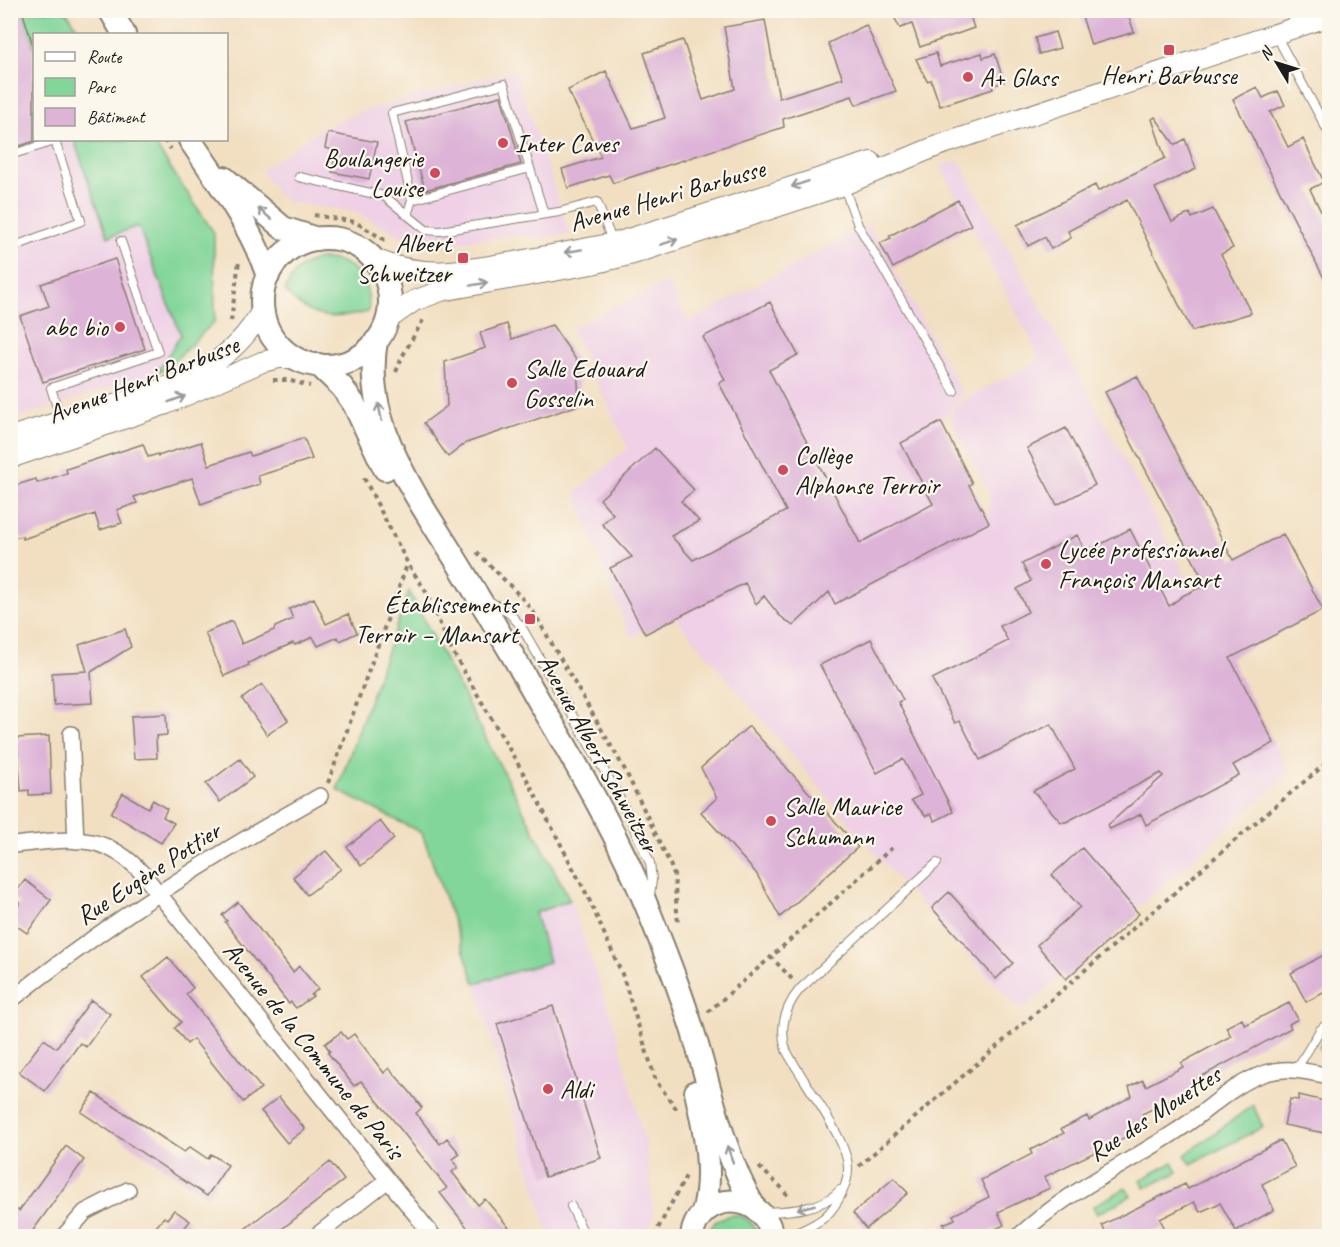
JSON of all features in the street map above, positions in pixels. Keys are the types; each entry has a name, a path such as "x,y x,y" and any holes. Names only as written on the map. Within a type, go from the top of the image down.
{"main road":[{"path":"110,10 123,33"},
{"path":"191,141 254,241 268,276"},
{"path":"203,158 274,222 290,231 316,239"},
{"path":"334,238 361,248 374,259 383,274 389,291 390,303 387,320 376,341 368,350 348,361 319,365 296,358 275,339 267,324 263,297 268,276 277,261 290,249 316,239 334,238"},
{"name":"Avenue Albert Schweitzer","path":"376,341 373,371 381,422 389,443 419,500 596,799 649,911 689,1018 731,1159 757,1210 770,1226 772,1236"},
{"name":"Avenue Albert Schweitzer","path":"319,365 335,379 354,404 390,479 569,777 605,848 648,946 693,1081 708,1156 707,1195 694,1229"},
{"path":"694,1229 713,1206 729,1201 742,1202 757,1210"}],"street":[{"name":"Avenue Henri Barbusse","path":"387,320 414,302 441,291 616,251 1329,16"},
{"name":"Avenue Henri Barbusse","path":"374,259 407,270 455,271 616,251"},
{"name":"Avenue Henri Barbusse","path":"10,458 64,430 196,374 240,342 263,308"},
{"name":"Avenue Henri Barbusse","path":"10,437 64,430 186,396 262,362 279,358 296,358"},
{"path":"71,734 76,840"},
{"name":"Rue Eugène Pottier","path":"10,1001 100,932 158,892 320,796"},
{"name":"Avenue de la Commune de Paris","path":"10,845 76,840 100,843 120,852 137,867 433,1236"},
{"name":"Rue des Mouettes","path":"1019,1236 1067,1196 1179,1130 1247,1081 1267,1073 1296,1070 1329,1076"},
{"path":"315,1236 388,1180"},
{"path":"64,1236 85,1212 128,1190"}],"lane":[{"path":"1275,34 1329,135"},
{"path":"407,215 412,200 392,113 504,84 544,214"},
{"path":"10,155 55,141 81,221 10,248"},
{"path":"412,200 530,168"},
{"path":"299,177 384,196 426,230 440,231 544,214 597,202 616,251"},
{"path":"841,178 858,225 954,391"},
{"path":"64,430 51,388 158,352 121,241"},
{"path":"790,1236 826,1216 836,1204 846,1180 848,1166 844,1148 791,1059 783,1040 783,1025 788,1007 800,988 937,863"},
{"path":"1296,1070 1320,1030 1329,1021"},
{"path":"757,1210 794,1210 819,1204 834,1196 846,1180"},
{"path":"571,1206 585,1236"}],"path":[{"path":"304,213 355,222 390,243"},
{"path":"230,328 240,255"},
{"path":"395,377 402,357 425,316"},
{"path":"267,381 287,380 314,388"},
{"path":"364,476 408,564 425,590 451,649 529,783 578,877 622,974 656,1081 681,1115"},
{"path":"320,796 331,779 408,564"},
{"path":"846,1180 1329,760"},
{"path":"707,1013 894,845"},
{"path":"771,957 800,988"},
{"path":"755,1161 760,1169 789,1197"},
{"path":"654,1236 687,1173"}],"shaded area":[{"path":"10,11 66,11 81,33 33,33 33,141 153,141 214,233 215,321 165,370 11,420"},
{"path":"515,71 570,234 543,238 511,235 423,247 353,211 292,203 285,200 276,192 261,170 321,129 362,111"},
{"name":"Lycée professionnel François Mansart","path":"959,161 1091,397 1290,773 1021,1011 880,859 674,616 630,637 575,493 628,448 571,328 667,282 688,322 869,225 962,392 941,422 989,522 989,493 950,418 956,404 1036,362 1036,351 940,165"},
{"path":"570,900 614,1024 646,1145 654,1216 644,1236 549,1236 475,983 548,962 534,913"}],"green space":[{"path":"22,11 66,11 81,33 33,33 33,46"},
{"path":"74,141 153,141 214,233 215,321 165,370 157,372 181,335 138,226 108,237"},
{"path":"321,259 342,262 358,274 367,291 368,312 332,317 322,316 304,308 285,291 290,279 298,270 308,263"},
{"path":"409,591 570,900 535,913 549,962 475,983 422,833 337,790"},
{"path":"1329,1031 1329,1053 1319,1048"},
{"path":"1253,1105 1263,1127 1191,1164 1185,1155"},
{"path":"1173,1162 1178,1172 1145,1188 1140,1180"},
{"path":"1126,1188 1131,1196 1097,1214 1093,1206"},
{"path":"733,1215 749,1221 759,1236 706,1236 716,1221"}],"building":[{"path":"10,10 22,10 33,46 33,141 35,141 10,149"},
{"path":"906,10 968,10 974,28 920,47 912,24 900,28 893,15"},
{"path":"1080,10 1124,10 1134,32 1091,45"},
{"path":"765,20 779,98 843,78 828,43 866,25 896,91 856,105 852,96 783,119 784,127 613,183 609,175 568,188 562,169 601,157 568,90 606,71 633,128 665,118 644,53 683,40 703,100 735,89 724,27"},
{"path":"1055,32 1060,48 1039,54 1035,38"},
{"path":"936,53 940,66 982,53 983,58 995,54 1004,82 992,86 993,89 940,106 931,80 927,81 916,59"},
{"path":"1257,87 1263,98 1278,91 1285,105 1270,112 1288,147 1303,139 1324,182 1310,189 1329,228 1329,288 1233,99"},
{"path":"501,96 521,164 425,190 406,122"},
{"path":"1155,117 1175,145 1185,139 1196,169 1155,188 1172,222 1190,213 1192,218 1213,209 1233,248 1221,254 1251,313 1192,331 1127,200 1068,231 1071,238 1051,249 1045,237 1028,246 1017,225 1095,185 1098,191 1165,158 1152,119"},
{"path":"328,133 377,142 369,179 332,172 336,151 325,148"},
{"path":"958,200 971,225 893,268 880,243"},
{"path":"115,259 145,349 43,382 20,316 49,306 41,284"},
{"path":"770,302 798,355 769,370 860,543 933,504 901,443 941,422 972,483 969,485 989,523 835,604 829,592 793,626 779,615 764,596 756,604 745,583 645,634 610,568 632,557 602,524 613,514 600,499 655,448 694,490 681,501 699,521 671,536 693,560 786,511 719,383 725,380 703,337"},
{"name":"Salle Edouard Gosselin","path":"507,324 512,339 552,325 577,361 579,405 466,443 448,457 424,423 447,406 445,362 485,348 480,333"},
{"path":"1137,376 1233,560 1283,534 1323,610 1230,658 1274,743 1233,765 1239,775 1146,825 1141,814 1110,829 1108,825 1163,776 1161,773 1066,822 1061,822 1033,791 1075,769 1051,724 980,760 960,721 955,723 932,679 1008,641 1000,626 1028,612 1017,589 1031,581 1022,564 1077,535 1086,552 1130,529 1169,606 1184,595 1206,585 1105,392"},
{"path":"1066,428 1095,485 1057,505 1027,448"},
{"path":"304,438 312,459 258,476 260,484 201,504 192,478 134,497 137,503 117,510 122,523 100,530 95,514 23,539 22,536 10,539 10,487 36,479 37,483 67,473 66,469 143,444 148,457 201,442 209,465 249,452 251,456"},
{"path":"314,598 326,624 348,614 357,633 340,641 338,637 318,646 313,637 295,645 293,643 224,676 205,633 232,621 242,644 293,619 289,609"},
{"path":"125,629 131,647 91,672 93,703 54,705 52,673 87,671 79,645"},
{"path":"871,639 903,700 898,702 953,812 935,821 931,814 926,816 911,800 921,795 903,759 877,773 820,665"},
{"path":"262,684 288,720 267,735 242,699"},
{"path":"166,714 167,735 156,736 157,758 134,759 131,716"},
{"name":"Salle Maurice Schumann","path":"749,726 858,847 780,917 756,873 701,812 717,798 701,768"},
{"path":"49,736 51,794 29,795 29,790 21,791 17,738"},
{"path":"240,759 253,777 220,802 206,784"},
{"path":"123,793 148,808 153,800 167,809 163,817 174,823 161,843 111,813"},
{"path":"380,821 394,839 361,866 347,847"},
{"path":"1082,848 1139,914 1066,979 1037,945 1080,907 1052,875"},
{"path":"326,851 341,869 307,895 293,877"},
{"path":"25,880 51,900 27,933 10,921 10,916 20,903 12,897"},
{"path":"949,892 1013,963 996,979 932,908"},
{"path":"238,902 293,972 299,966 318,989 311,995 313,996 296,1008 291,1002 289,1004 225,922 227,921 222,915"},
{"path":"1329,952 1329,990 1306,1002 1291,973"},
{"path":"168,957 193,988 186,994 261,1088 243,1102 193,1039 187,1044 175,1028 181,1022 143,977"},
{"path":"91,1000 110,1014 86,1047 80,1043 45,1091 19,1072 44,1039 56,1048"},
{"path":"1289,1003 1298,1019 1289,1024 1291,1028 1191,1082 1194,1088 1142,1114 1148,1126 1044,1177 1050,1188 998,1212 1004,1225 981,1236 950,1236 943,1224 955,1219 953,1215 989,1197 981,1180 1032,1154 1030,1150 1064,1133 1061,1129 1087,1116 1089,1120 1132,1096 1129,1087 1143,1080 1146,1086 1183,1067 1181,1063 1231,1036 1226,1027 1242,1019 1245,1025"},
{"name":"Aldi","path":"553,1006 601,1158 545,1177 497,1024"},
{"path":"341,1032 347,1039 354,1034 384,1073 389,1068 410,1092 422,1108 416,1113 440,1144 447,1138 460,1154 453,1159 458,1167 452,1172 478,1205 485,1199 516,1236 474,1236 440,1193 447,1188 386,1111 361,1081 354,1086 328,1053 330,1051 325,1044"},
{"path":"94,1093 184,1152 190,1147 208,1159 211,1154 228,1165 207,1196 81,1112"},
{"path":"1299,1095 1329,1102 1329,1134 1284,1125 1290,1099 1298,1100"},
{"path":"279,1097 305,1129 287,1143 261,1111"},
{"path":"1281,1140 1295,1167 1262,1184 1274,1210 1236,1231 1220,1203 1200,1212 1194,1202 1160,1219 1164,1227 1143,1236 1107,1236 1102,1225 1185,1184 1188,1189"},
{"path":"66,1146 84,1160 29,1236 17,1236 10,1232 10,1205 19,1211"},
{"path":"330,1162 344,1180 273,1236 236,1236"},
{"path":"894,1178 908,1193 866,1229 853,1213"},
{"path":"174,1210 190,1221 178,1236 149,1236 164,1217 167,1219"}],"place":[{"name":"Henri Barbusse","path":"1169,50"},
{"name":"A+ Glass","path":"968,77"},
{"name":"Inter Caves","path":"503,143"},
{"name":"Boulangerie Louise","path":"435,173"},
{"name":"Albert Schweitzer","path":"463,258"},
{"name":"abc bio","path":"120,327"},
{"name":"Salle Edouard Gosselin","path":"512,383"},
{"name":"Collège Alphonse Terroir","path":"783,470"},
{"name":"Lycée professionnel François Mansart","path":"1046,564"},
{"name":"Établissements Terroir – Mansart","path":"530,619"},
{"name":"Salle Maurice Schumann","path":"771,821"},
{"name":"Aldi","path":"548,1089"}]}
